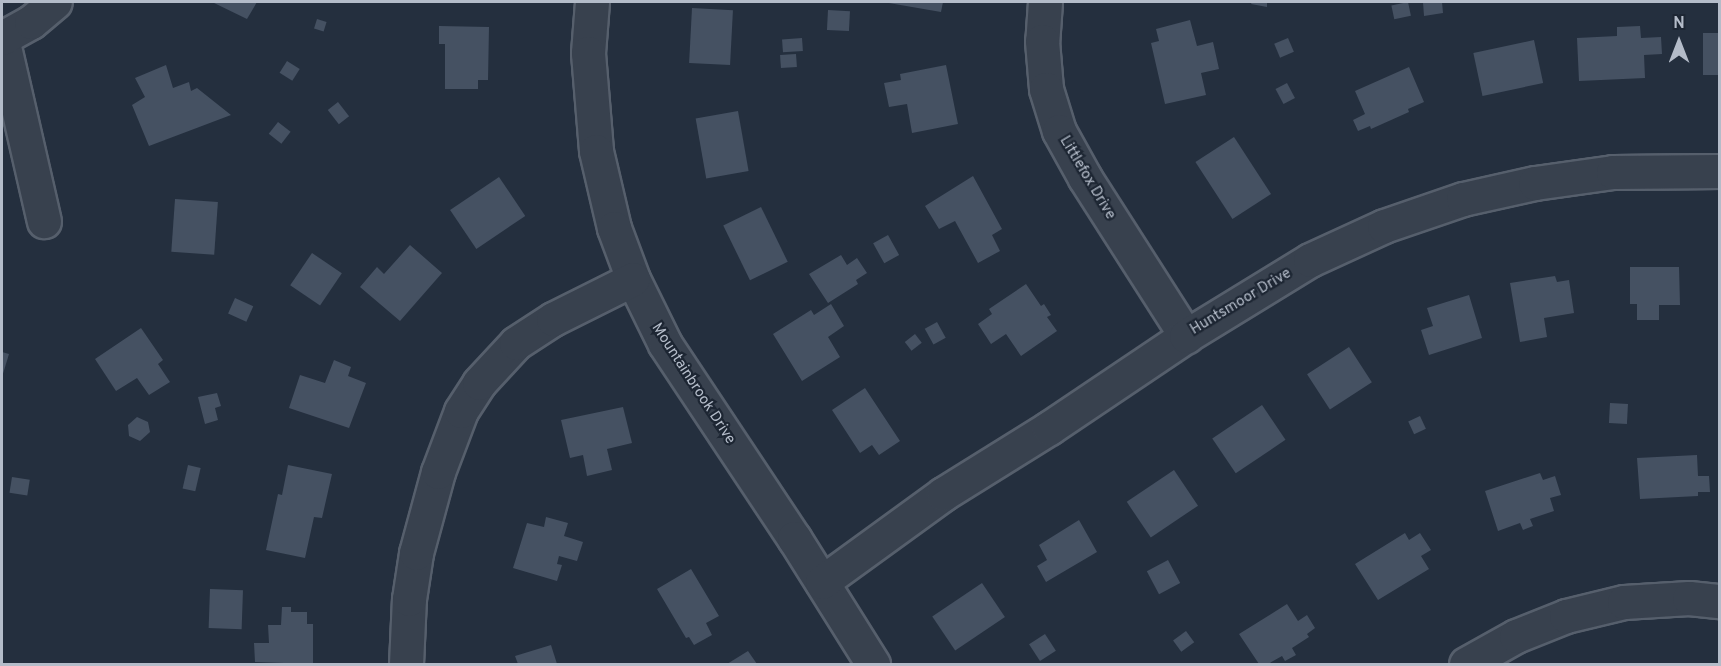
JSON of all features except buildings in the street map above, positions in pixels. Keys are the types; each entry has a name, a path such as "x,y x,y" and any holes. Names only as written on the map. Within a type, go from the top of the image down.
{"street":[{"path":"44,221 2,38 31,22 55,2"},
{"name":"Mountainbrook Drive","path":"592,2 589,86 596,151 614,228 633,279 665,344 822,582 873,664"},
{"name":"Littlefox Drive","path":"1046,2 1042,41 1046,89 1059,131 1085,178 1186,336"},
{"name":"Huntsmoor Drive","path":"822,582 944,494 1049,428 1186,336 1310,261 1384,226 1463,199 1535,183 1613,172 1719,171"},
{"path":"406,664 409,599 416,553 438,472 461,411 479,383 516,343 553,319 633,279"},
{"path":"1466,664 1516,636 1589,611 1624,602 1689,598 1719,601"}]}
